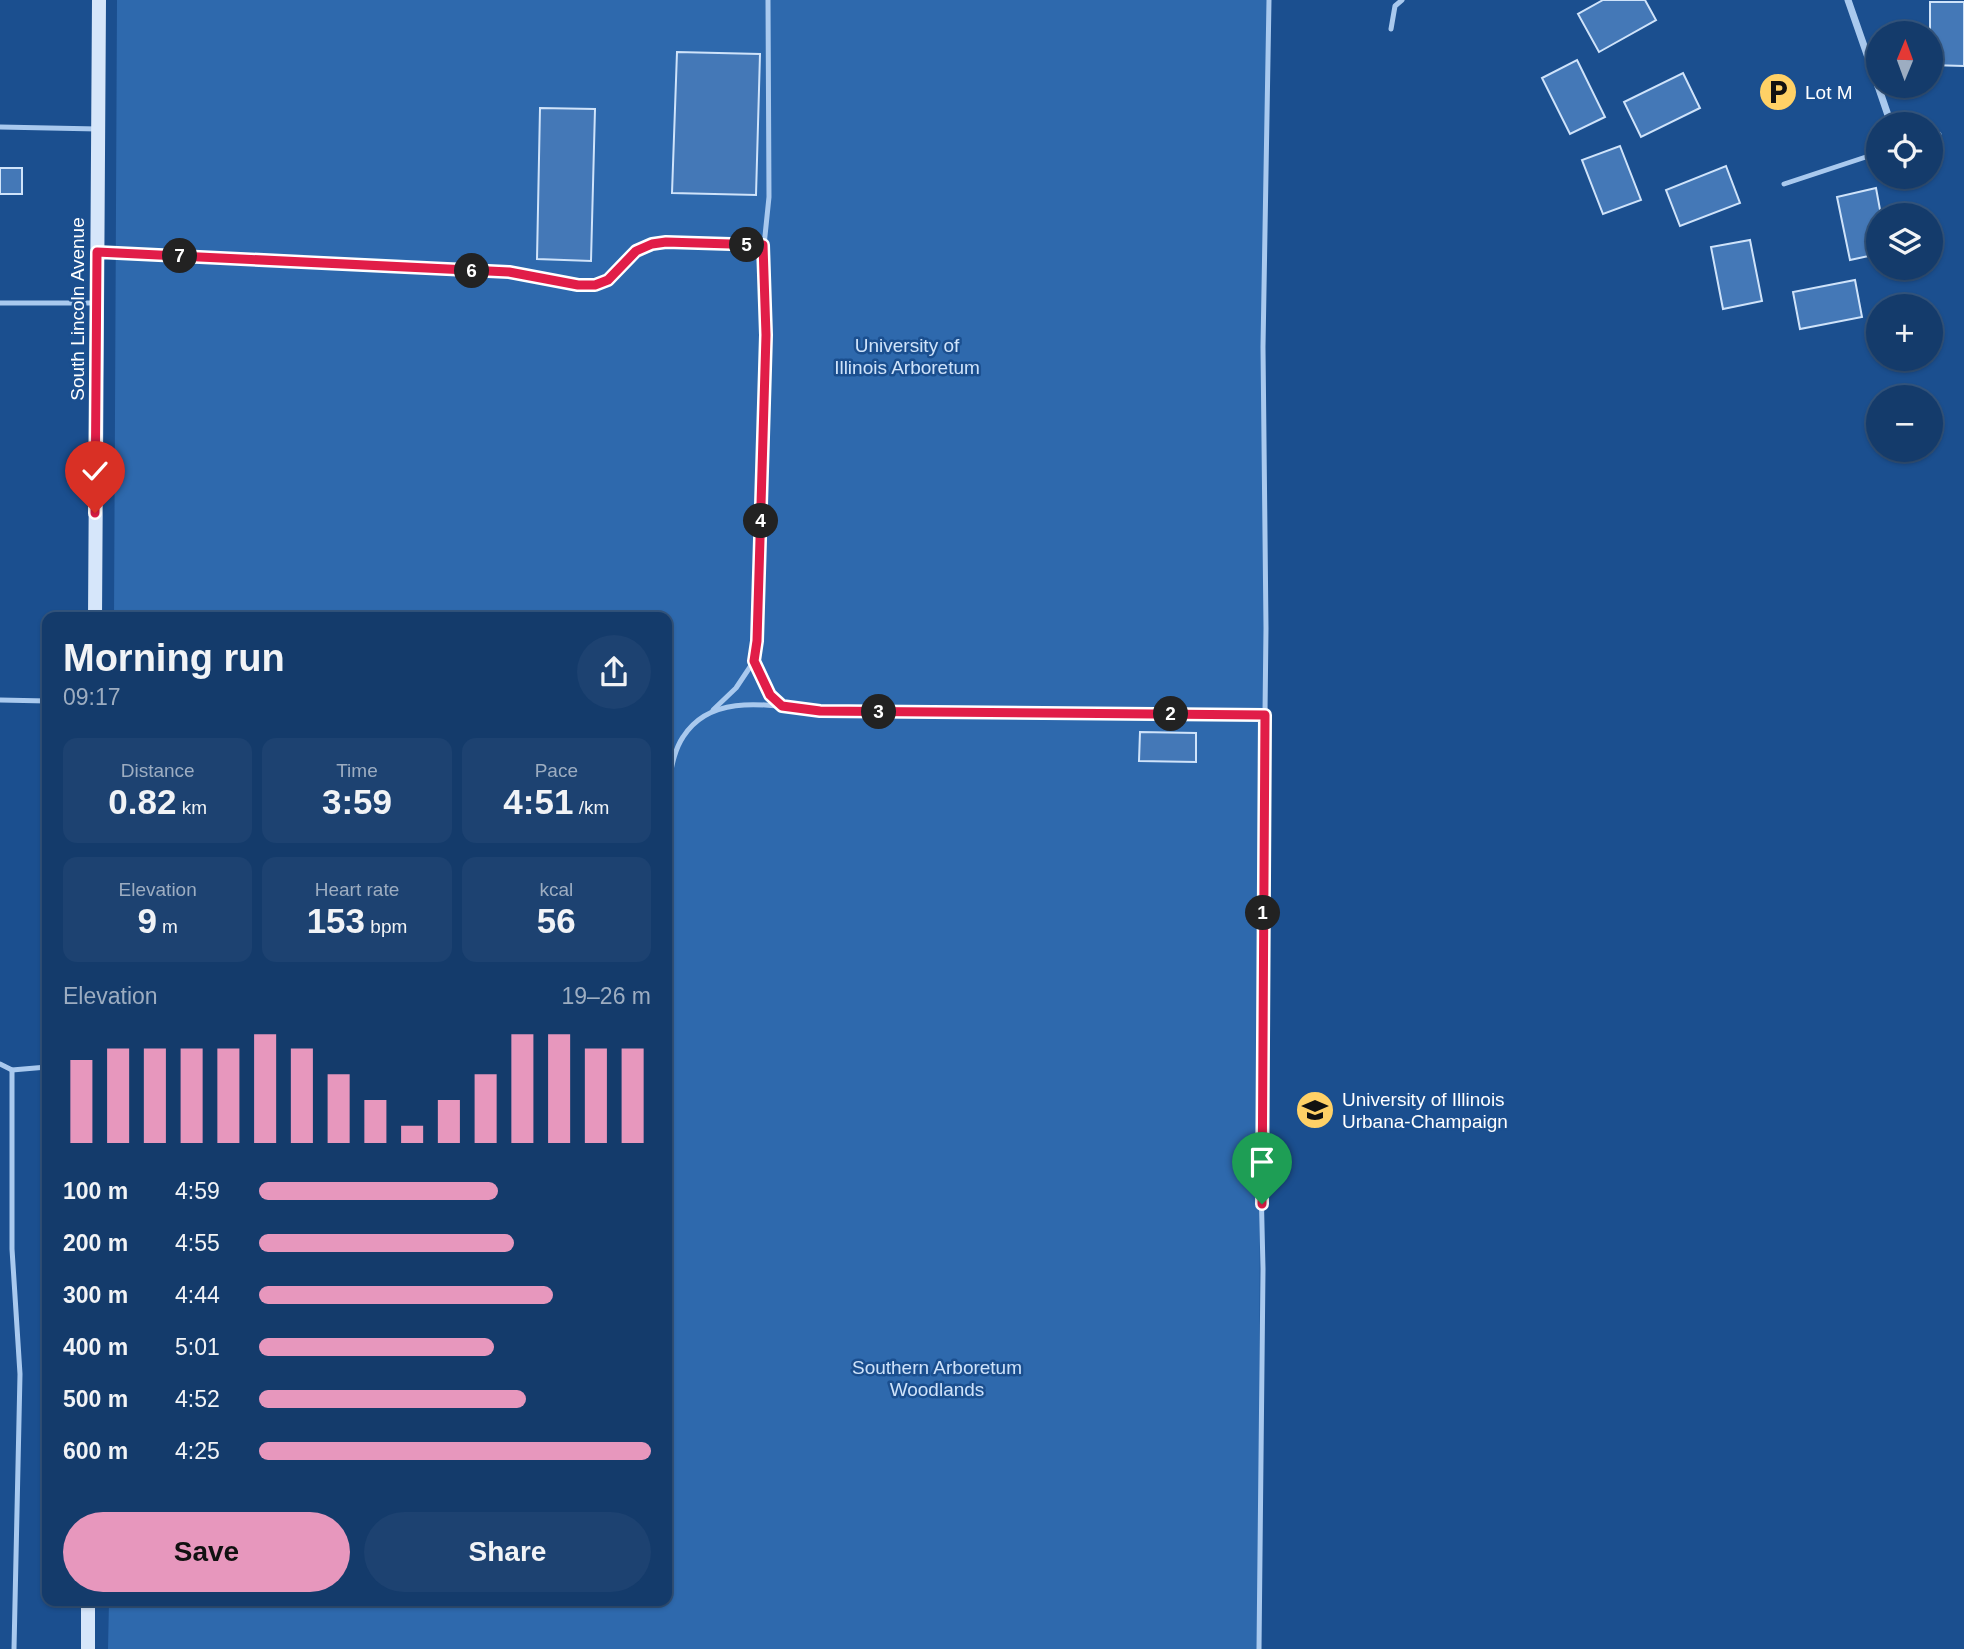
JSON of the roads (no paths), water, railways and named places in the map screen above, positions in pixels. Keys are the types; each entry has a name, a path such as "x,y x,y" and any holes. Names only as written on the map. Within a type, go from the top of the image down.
{"main road":[{"name":"South Lincoln Avenue","path":"94,612 99,0"},
{"path":"88,1606 88,1649"}],"street":[{"path":"1848,0 1866,52"}],"lane":[{"path":"672,772 682,738 696,721 713,710 736,688 754,661 757,641 766,335 763,245 769,197 768,0"},
{"path":"1259,1649 1263,1269 1260,1140 1265,715 1263,347 1269,0"},
{"path":"1391,30 1395,6 1402,0"},
{"path":"0,127 98,129"},
{"path":"1784,184 1866,157"},
{"path":"97,252 509,272 578,285 595,285 608,280 636,251 652,244 666,242 763,245"},
{"path":"0,303 97,303"},
{"path":"754,661 765,687 782,706"},
{"path":"0,700 42,701"},
{"path":"713,710 744,705 820,711 1265,715"},
{"path":"0,1064 12,1070 42,1067"},
{"path":"12,1070 12,1249 20,1374 14,1649"}],"place":[{"name":"Lot M","path":"1778,92"},
{"name":"University of Illinois Urbana-Champaign","path":"1315,1110"}],"park label":[{"name":"University of Illinois Arboretum","path":"907,356"},
{"name":"Southern Arboretum Woodlands","path":"937,1378"}]}
